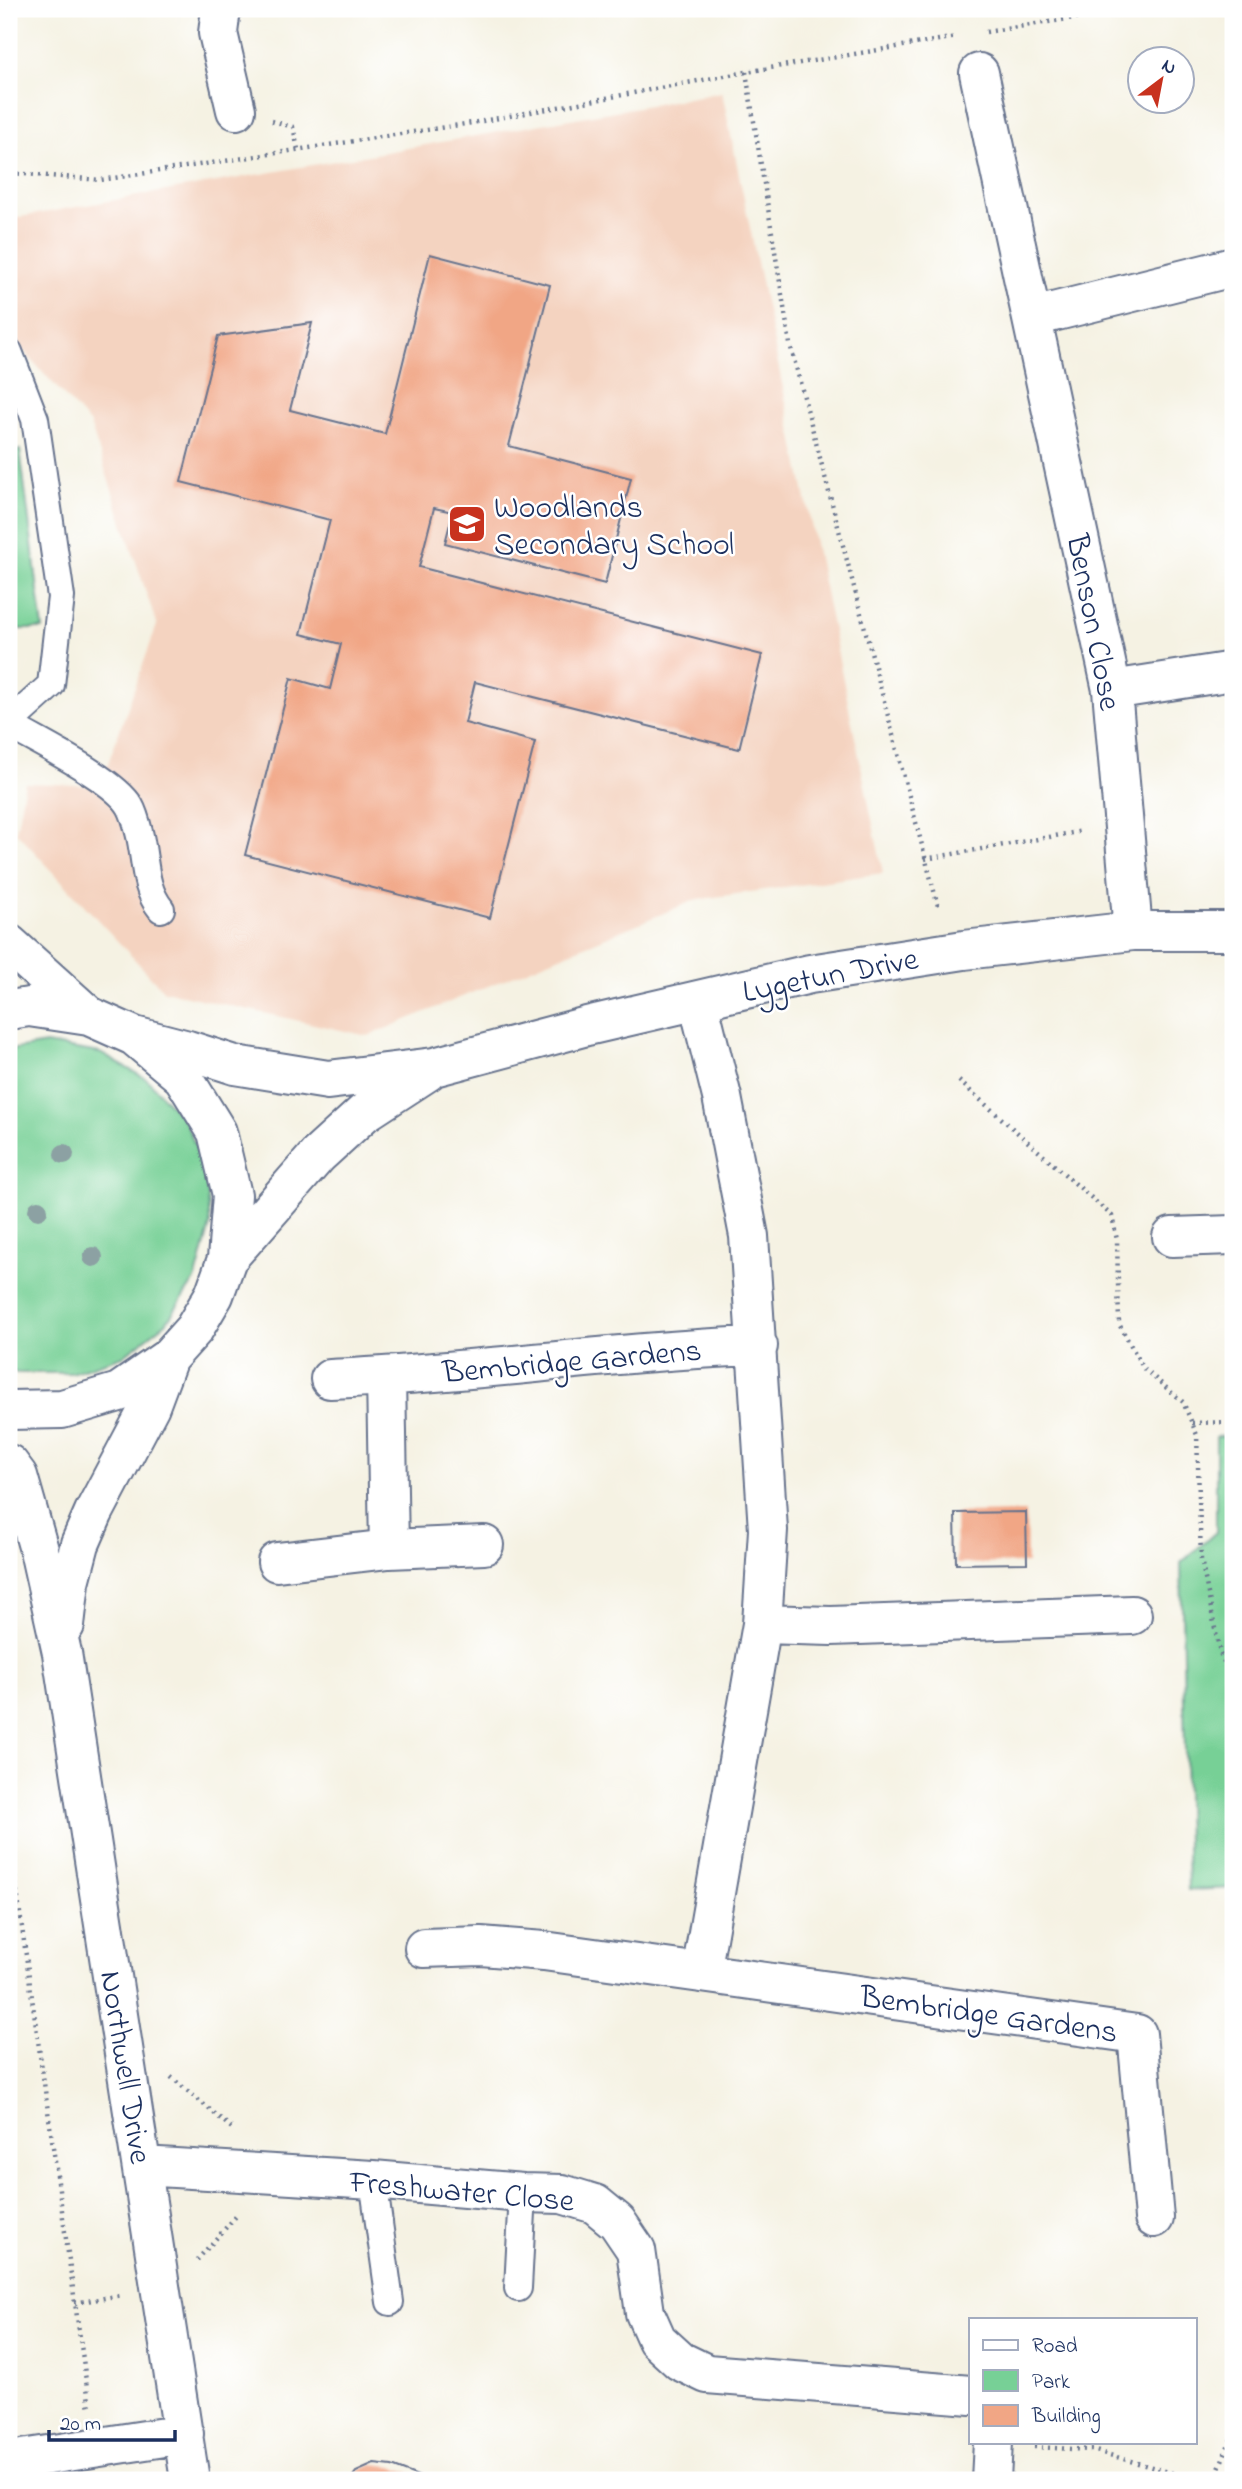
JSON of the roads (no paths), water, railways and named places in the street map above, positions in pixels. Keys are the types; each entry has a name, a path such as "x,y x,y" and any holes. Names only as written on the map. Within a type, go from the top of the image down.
{"street":[{"path":"221,9 218,33 236,110"},
{"name":"Benson Close","path":"979,73 1112,690 1133,931"},
{"path":"1033,317 1233,267"},
{"path":"1112,690 1233,671"},
{"name":"Lygetun Drive","path":"435,1067 587,1026 835,970 964,950 1133,931 1233,931"},
{"path":"9,944 89,1016"},
{"path":"698,1001 722,1097 749,1236 768,1530 762,1624 701,1973"},
{"path":"9,1010 29,1007 89,1016 134,1036 235,1065 328,1080 435,1067"},
{"path":"9,1410 62,1409 119,1392 168,1358 194,1329 214,1295 227,1259 232,1195 218,1132 183,1077 134,1036"},
{"path":"227,1259 318,1155 364,1113 435,1067"},
{"path":"1172,1237 1233,1235"},
{"name":"Bembridge Gardens","path":"330,1379 688,1348 758,1346"},
{"path":"62,1653 70,1582 80,1544 150,1406 168,1358"},
{"path":"386,1376 389,1549"},
{"path":"9,1464 18,1476 39,1550 62,1653"},
{"path":"277,1562 389,1549 484,1545"},
{"path":"762,1624 831,1626 1132,1615"},
{"name":"Northwell Drive","path":"62,1653 190,2480"},
{"name":"Bembridge Gardens","path":"425,1948 481,1946 544,1951 1137,2034 1154,2218"},
{"name":"Freshwater Close","path":"142,2166 562,2194 594,2204 617,2222 636,2250 645,2313 657,2340 680,2361 707,2374 969,2395"},
{"path":"9,2461 184,2434"}],"lane":[{"path":"9,352 35,419 61,597 51,685 9,724 111,785 130,806 139,831 148,886 161,909"},
{"path":"373,2180 390,2302"},
{"path":"518,2288 523,2193"}],"place":[{"name":"Woodlands Secondary School","path":"467,524"}]}
